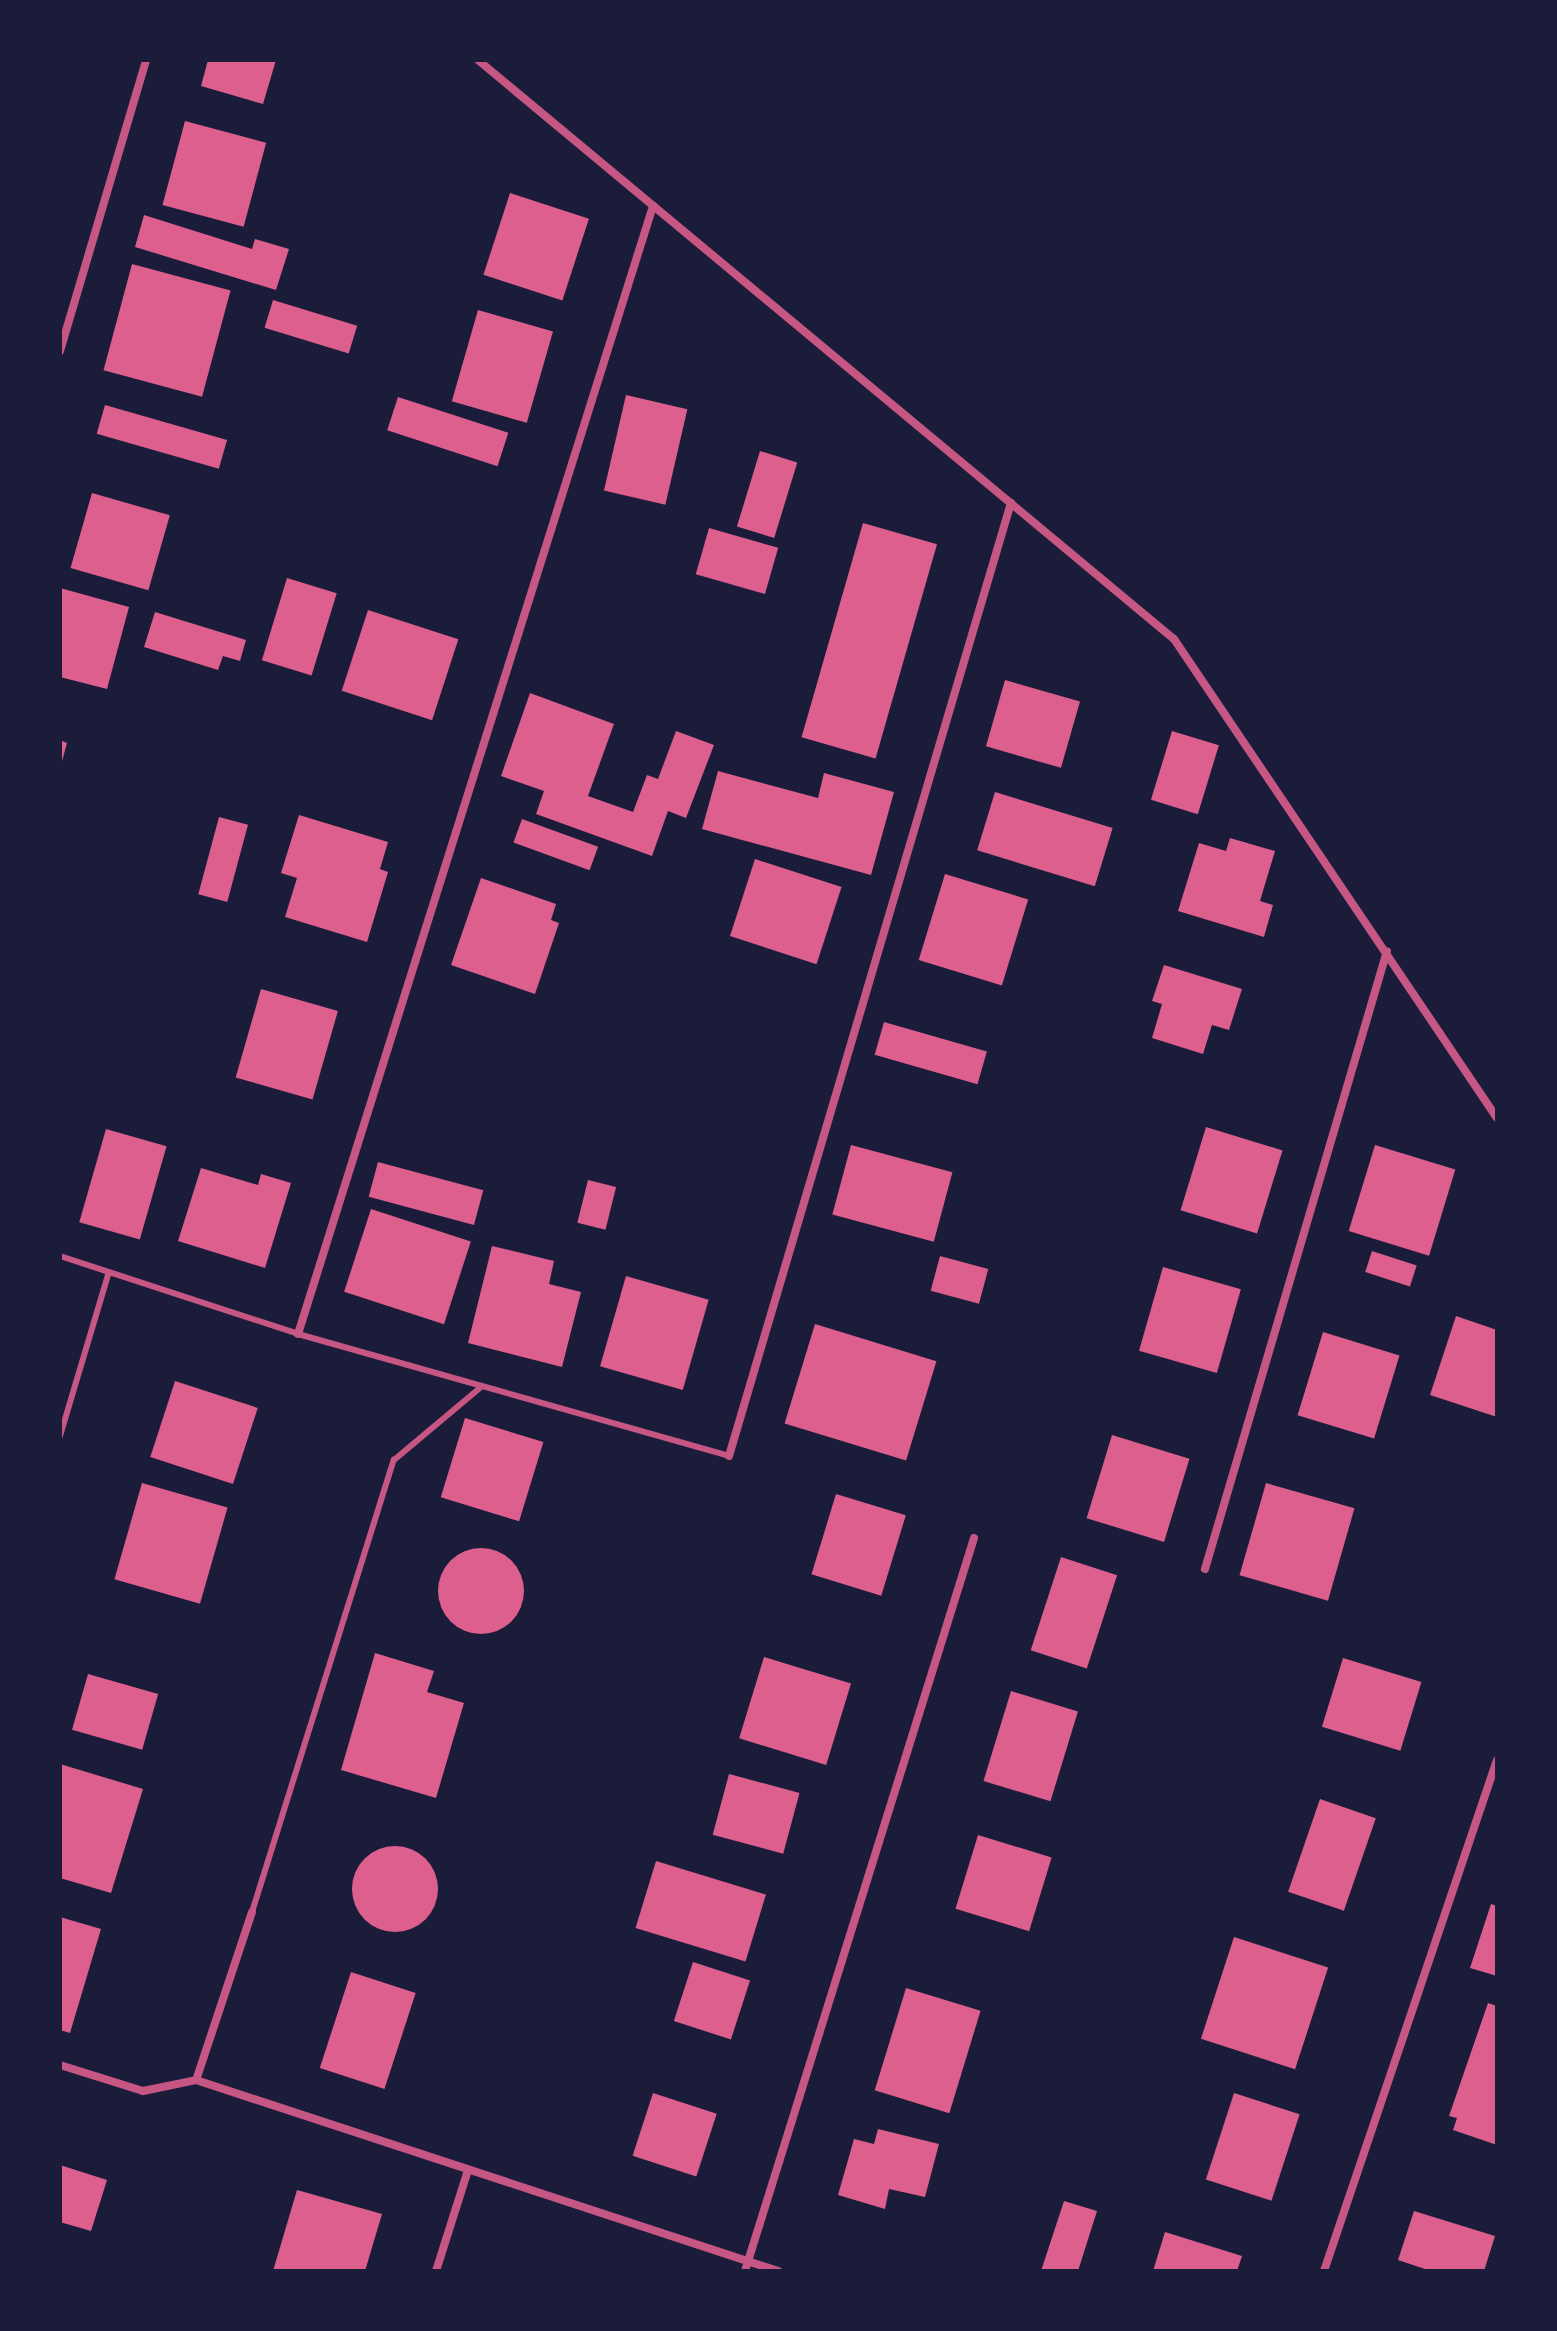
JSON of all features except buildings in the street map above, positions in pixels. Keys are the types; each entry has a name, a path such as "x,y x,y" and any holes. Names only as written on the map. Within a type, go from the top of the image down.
{"street":[{"path":"60,351 146,60"},
{"path":"478,60 1174,639 1497,1118"},
{"path":"298,1334 653,206"},
{"path":"729,1456 1011,503"},
{"path":"1205,1569 1387,951"},
{"path":"746,2267 974,1538"},
{"path":"1324,2271 1497,1760"},
{"path":"196,2080 252,1912"},
{"path":"60,2065 143,2091 196,2080 746,2267 778,2271"},
{"path":"436,2271 468,2170"}],"lane":[{"path":"60,1256 298,1334 729,1456"},
{"path":"60,1436 109,1272"},
{"path":"252,1912 394,1460 481,1387"}]}
